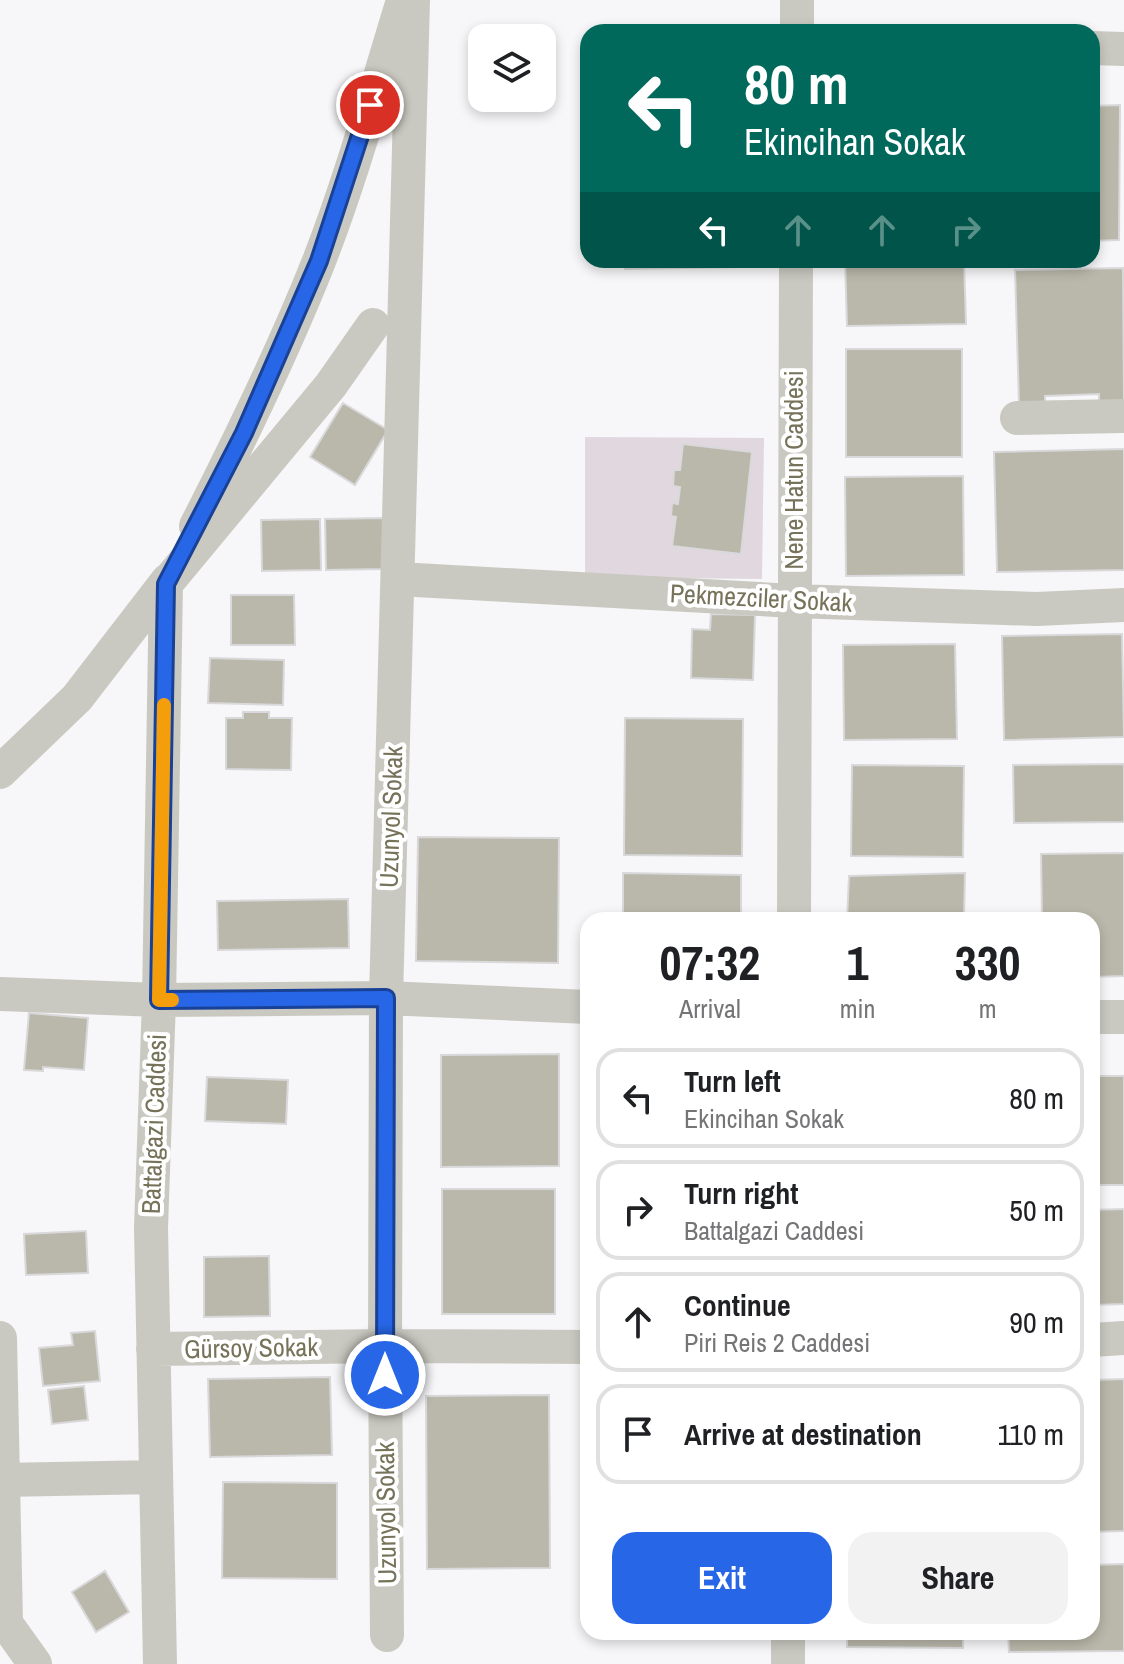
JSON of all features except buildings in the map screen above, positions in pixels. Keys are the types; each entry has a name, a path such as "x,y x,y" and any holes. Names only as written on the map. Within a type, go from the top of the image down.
{"street":[{"path":"166,584 244,433 319,261 403,0"},
{"name":"Uzunyol Sokak","path":"387,1635 386,998 413,0"},
{"path":"797,0 797,24"},
{"path":"1100,48 1124,49"},
{"name":"Nene Hatun Caddesi","path":"794,912 796,268"},
{"path":"0,772 77,698 166,584 331,385 373,325"},
{"path":"1017,418 1124,416"},
{"name":"Pekmezciler Sokak","path":"398,579 794,601 1037,609 1124,605"},
{"name":"Battalgazi Caddesi","path":"160,1664 151,1228 159,1000 166,584"},
{"path":"0,994 159,1000 386,998 580,1007"},
{"path":"1100,1017 1124,1017"},
{"path":"0,1338 3,1619 35,1664"},
{"path":"1100,1340 1124,1338"},
{"name":"Gürsoy Sokak","path":"153,1349 580,1347"},
{"path":"3,1480 156,1477"},
{"path":"788,1640 788,1664"}],"shaded area":[{"path":"585,437 764,438 762,579 585,577"}],"slow traffic":[{"path":"164,705 159,1000 172,1000"}],"route":[{"path":"370,105 319,261 244,433 166,584 159,1000 386,998 385,1375"}]}
